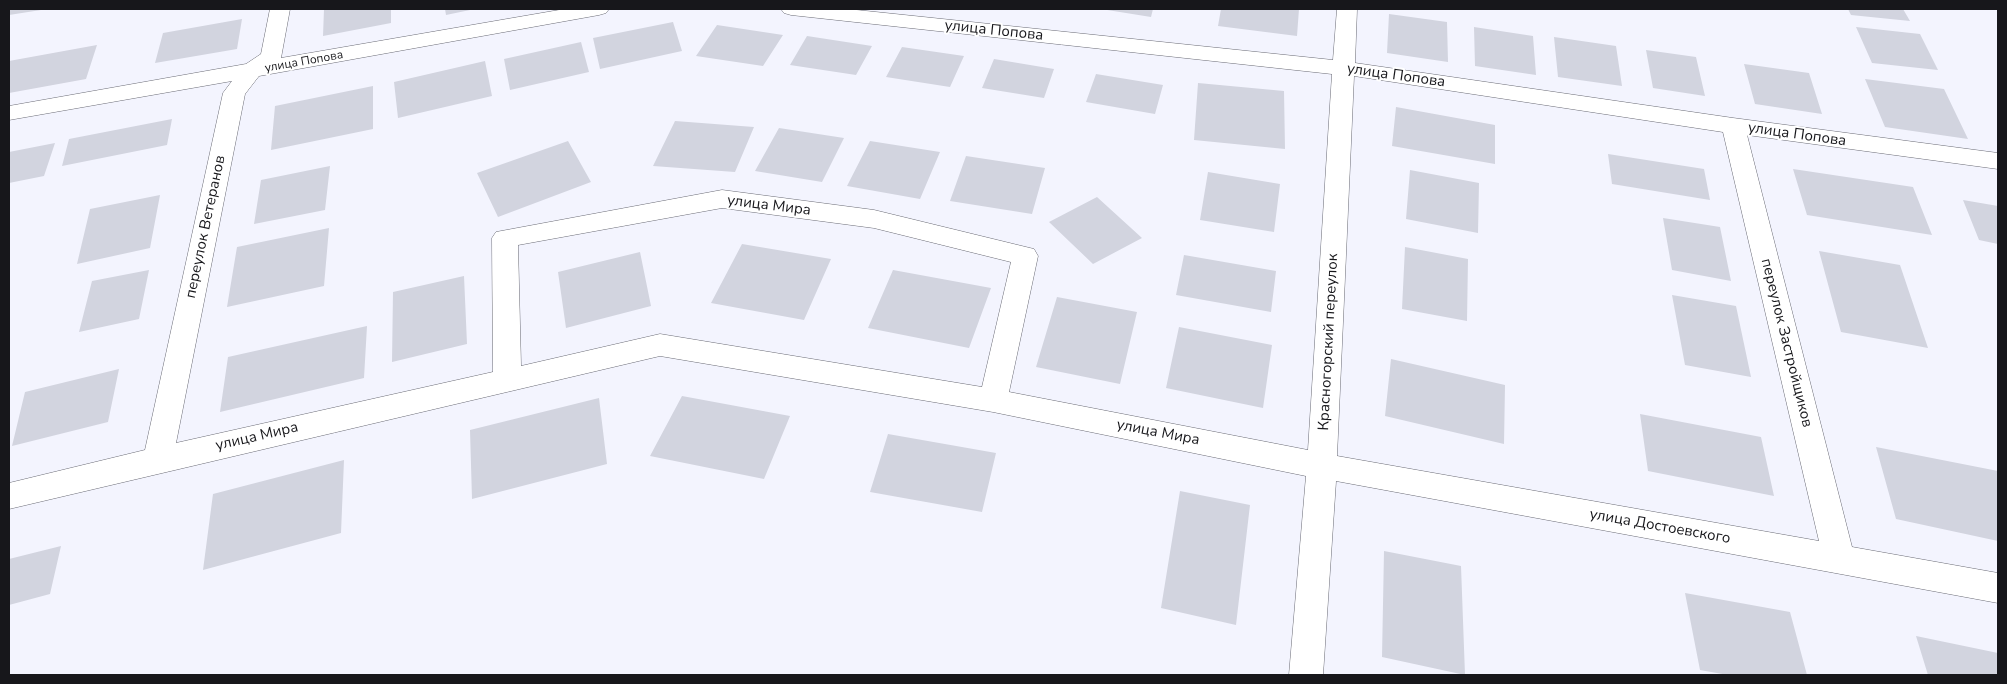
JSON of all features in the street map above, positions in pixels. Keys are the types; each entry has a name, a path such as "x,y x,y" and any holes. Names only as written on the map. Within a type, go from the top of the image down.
{"street":[{"name":"переулок Ветеранов","path":"158,460 234,93 252,71 271,57 280,9"},
{"name":"улица Попова","path":"9,113 599,9"},
{"name":"улица Попова","path":"791,9 1343,68 1733,126 1998,161"},
{"name":"Красногорский переулок","path":"1306,675 1322,466 1347,9"},
{"name":"переулок Застройщиков","path":"1733,126 1839,559"},
{"name":"улица Мира","path":"507,381 505,238 722,199 874,219 1025,256 993,400"},
{"name":"улица Мира","path":"9,496 660,345 993,400 1322,466"},
{"name":"улица Достоевского","path":"1322,466 1998,588"}],"building":[{"path":"9,9 40,9 41,10 9,15"},
{"path":"324,9 391,9 391,23 323,36"},
{"path":"445,9 470,9 470,10 446,15"},
{"path":"1101,9 1153,9 1151,17"},
{"path":"1221,9 1299,9 1297,36 1218,26"},
{"path":"1848,9 1903,9 1910,21 1851,15"},
{"path":"1389,14 1447,22 1448,62 1387,53"},
{"path":"242,19 237,49 155,63 163,33"},
{"path":"673,22 682,51 600,69 593,38"},
{"path":"717,25 783,35 763,66 696,56"},
{"path":"1474,27 1533,36 1536,75 1475,66"},
{"path":"1856,27 1920,34 1938,70 1872,63"},
{"path":"807,36 872,46 856,75 790,65"},
{"path":"1554,37 1616,46 1622,86 1558,77"},
{"path":"581,42 589,72 510,90 504,59"},
{"path":"97,45 86,79 9,93 9,61"},
{"path":"902,47 964,56 950,87 886,77"},
{"path":"1646,50 1696,57 1705,96 1653,88"},
{"path":"994,59 1054,69 1044,98 982,88"},
{"path":"485,61 492,96 398,118 394,82"},
{"path":"1744,64 1809,73 1822,114 1755,104"},
{"path":"1096,74 1163,85 1155,114 1086,102"},
{"path":"1865,79 1944,89 1968,139 1885,127"},
{"path":"1198,83 1284,91 1285,149 1194,140"},
{"path":"373,86 373,129 271,150 275,106"},
{"path":"1396,107 1495,125 1495,164 1392,146"},
{"path":"172,119 167,145 62,166 69,139"},
{"path":"675,121 754,127 735,172 653,166"},
{"path":"779,128 844,138 822,182 755,171"},
{"path":"568,141 591,182 498,217 477,173"},
{"path":"870,141 940,152 920,199 847,186"},
{"path":"55,143 44,176 9,183 9,152"},
{"path":"1608,154 1704,169 1710,200 1612,184"},
{"path":"966,156 1045,168 1032,214 950,201"},
{"path":"330,166 325,210 254,224 261,180"},
{"path":"1793,169 1913,187 1932,235 1807,215"},
{"path":"1410,170 1479,183 1478,233 1406,219"},
{"path":"1208,172 1280,184 1274,232 1200,220"},
{"path":"160,195 150,248 77,264 90,209"},
{"path":"1097,197 1142,238 1093,264 1049,222"},
{"path":"1963,200 1998,206 1998,244 1979,240"},
{"path":"1663,218 1720,227 1731,281 1672,270"},
{"path":"329,228 324,286 227,307 237,247"},
{"path":"742,244 831,259 804,320 711,303"},
{"path":"1405,247 1468,259 1467,321 1402,309"},
{"path":"1819,251 1900,265 1928,348 1841,332"},
{"path":"640,252 651,306 566,328 558,272"},
{"path":"1184,255 1276,271 1271,312 1176,295"},
{"path":"149,270 139,319 79,332 92,281"},
{"path":"893,270 991,288 969,348 868,328"},
{"path":"464,276 467,344 392,362 393,292"},
{"path":"1672,295 1736,306 1751,377 1685,365"},
{"path":"1057,297 1137,312 1120,384 1036,367"},
{"path":"367,326 364,378 220,412 228,357"},
{"path":"1179,327 1272,345 1263,408 1166,388"},
{"path":"1391,359 1505,385 1504,444 1385,416"},
{"path":"119,369 108,422 12,446 25,392"},
{"path":"682,396 790,416 764,479 650,456"},
{"path":"599,398 607,464 472,499 470,430"},
{"path":"1640,414 1761,437 1774,496 1648,471"},
{"path":"888,434 996,453 982,512 870,492"},
{"path":"1876,447 1998,471 1998,541 1896,519"},
{"path":"344,460 341,533 203,570 213,494"},
{"path":"1180,491 1250,505 1236,625 1161,608"},
{"path":"61,546 50,594 9,605 9,559"},
{"path":"1384,551 1461,566 1465,675 1382,657"},
{"path":"1685,593 1790,612 1807,675 1728,675 1700,670"},
{"path":"1916,636 1998,653 1998,675 1928,675"}]}
